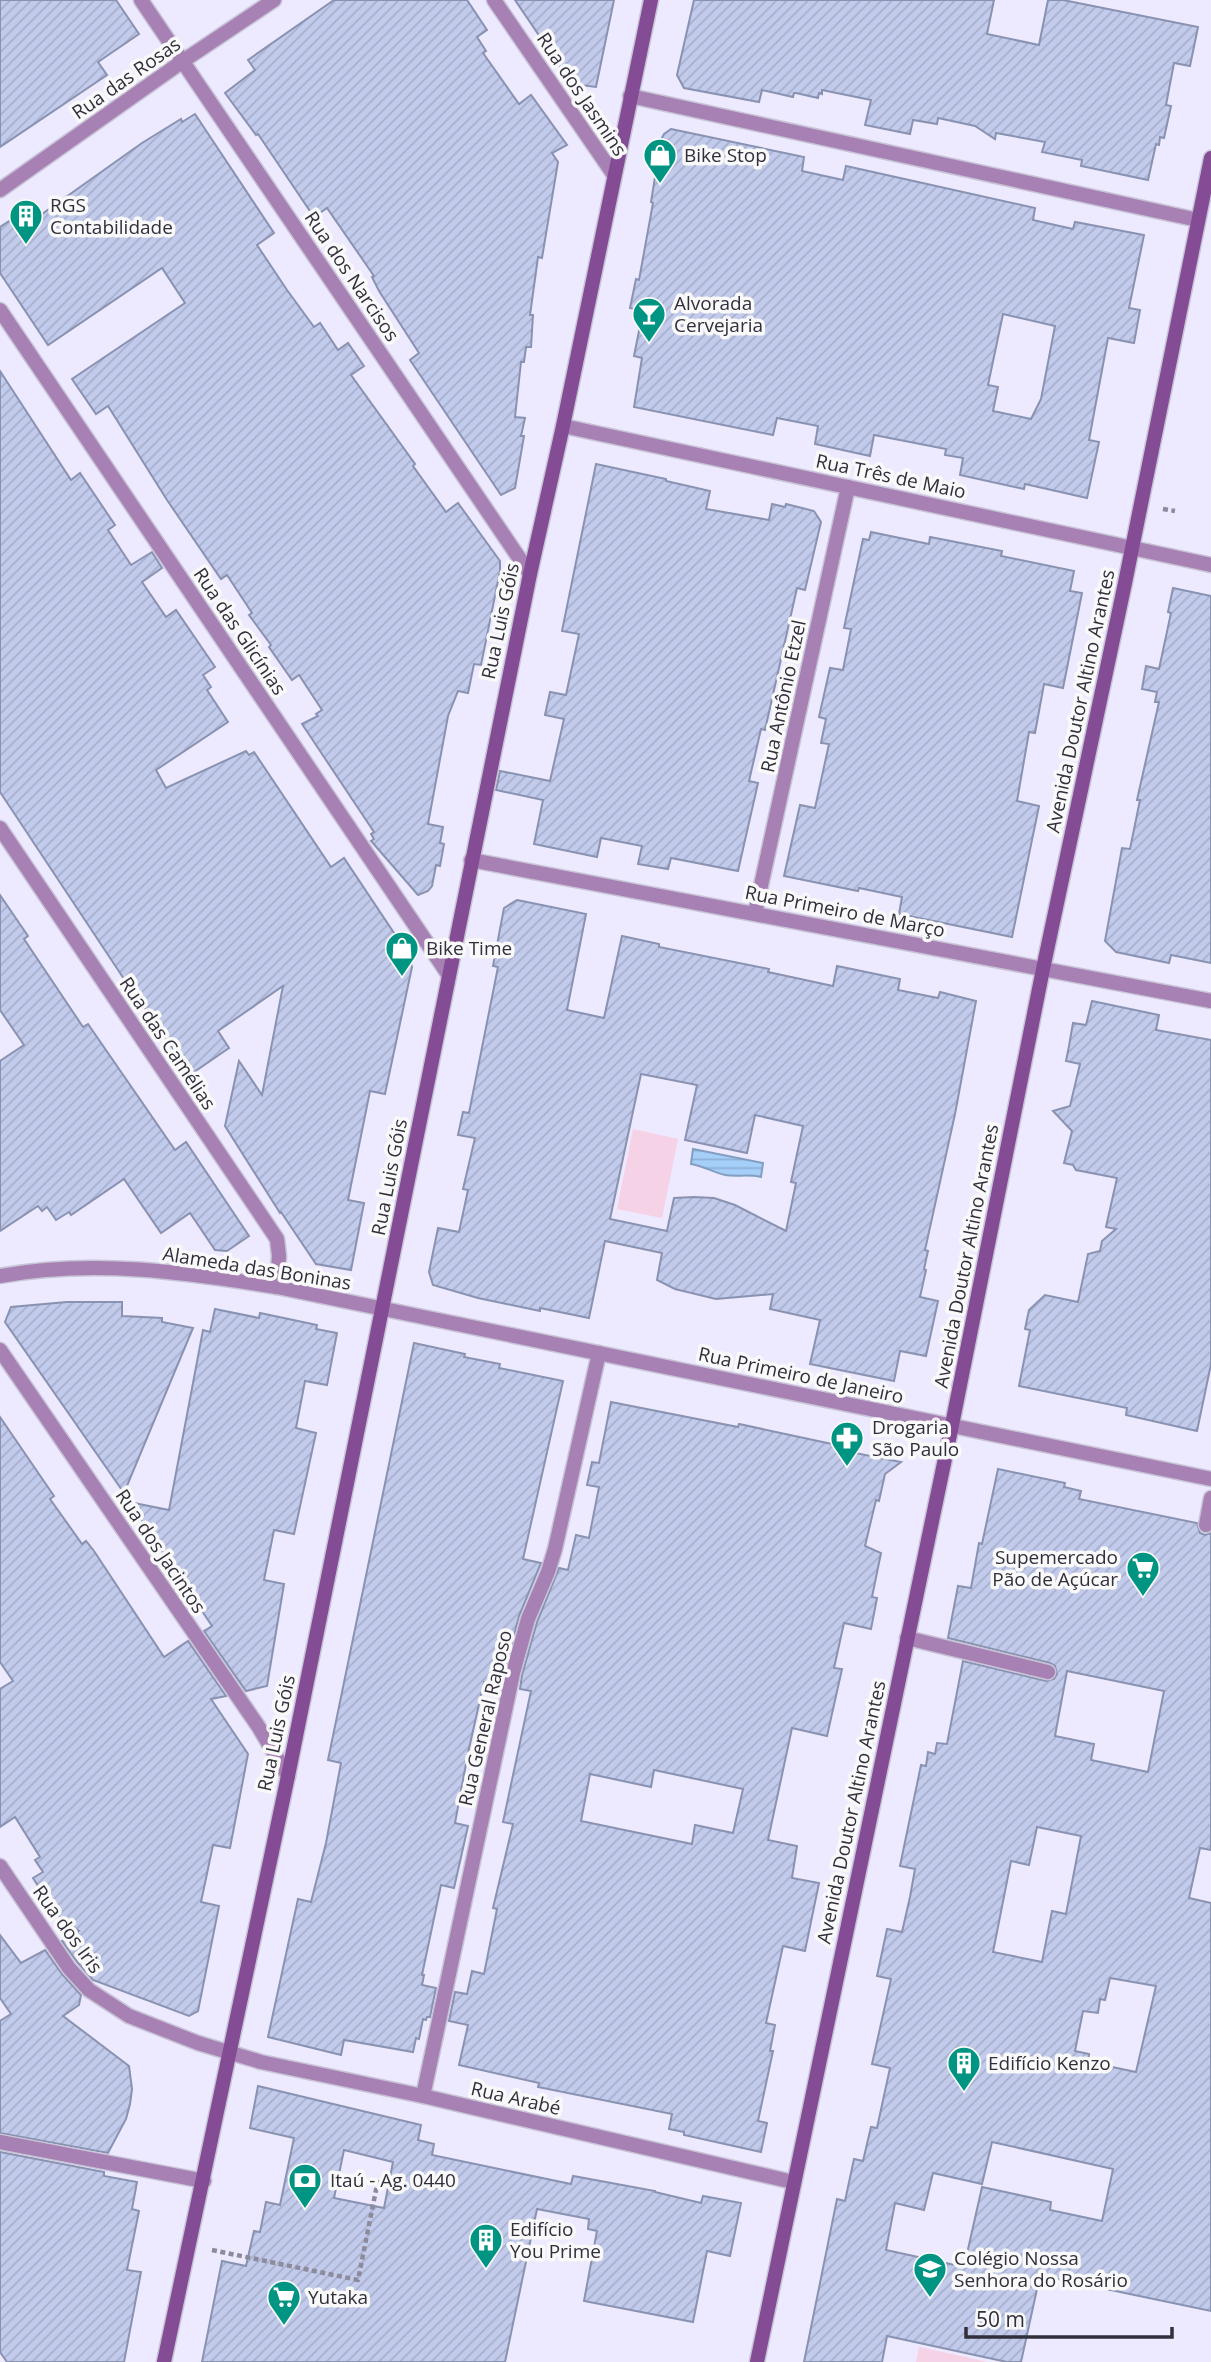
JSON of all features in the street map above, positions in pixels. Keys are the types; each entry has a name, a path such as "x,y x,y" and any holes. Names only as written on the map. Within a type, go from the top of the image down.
{"street":[{"name":"Rua dos Narcisos","path":"141,0 530,574"},
{"name":"Rua das Rosas","path":"0,190 274,0"},
{"name":"Rua dos Jasmins","path":"494,0 614,175"},
{"name":"Rua Luis Góis","path":"164,2362 288,1776 471,860 651,0"},
{"path":"630,96 1198,220"},
{"name":"Avenida Doutor Altino Arantes","path":"757,2362 1211,158"},
{"name":"Rua das Glicínias","path":"0,310 448,974"},
{"name":"Rua Três de Maio","path":"563,426 1211,565"},
{"name":"Rua Antônio Etzel","path":"755,913 848,487"},
{"name":"Rua das Camélias","path":"0,828 277,1239 277,1287"},
{"name":"Rua Primeiro de Março","path":"471,860 1211,1001"},
{"name":"Alameda das Boninas","path":"0,1276 50,1269 140,1269 277,1287 382,1309"},
{"name":"Rua Primeiro de Janeiro","path":"382,1309 1211,1479"},
{"name":"Rua dos Jacintos","path":"0,1350 258,1726 288,1776"},
{"name":"Rua General Raposo","path":"423,2096 513,1672 528,1619 555,1549 598,1353"},
{"path":"1206,1525 1211,1498"},
{"path":"907,1638 1048,1672"},
{"name":"Rua dos Iris","path":"0,1866 69,1968 89,1990 129,2016 230,2053"},
{"name":"Rua Arabé","path":"230,2053 261,2063 423,2096 793,2182"},
{"path":"0,2142 204,2181"}],"path":[{"path":"1163,509 1175,511"},
{"path":"212,2250 358,2280 378,2180"}],"shaded area":[{"path":"633,1129 678,1139 662,1218 617,1209"},
{"path":"920,2347 988,2362 916,2362"}],"water":[{"path":"693,1149 763,1163 761,1177 725,1175 691,1164"}],"building":[{"path":"0,0 116,0 139,34 98,62 107,75 0,147"},
{"path":"334,0 467,0 487,30 477,37 486,51 483,53 519,104 531,95 567,145 552,153 558,162 542,258 538,257 530,315 533,315 531,347 526,347 524,362 521,362 515,417 525,418 521,436 524,436 515,488 501,495 410,360 419,353 379,291 372,277 374,276 327,208 314,217 258,134 256,135 225,93 255,70 248,60"},
{"path":"515,0 614,0 596,87 572,84"},
{"path":"694,0 994,0 987,34 1039,45 1048,0 1063,0 1198,27 1190,66 1174,63 1166,105 1171,106 1164,138 1160,137 1159,145 1156,144 1148,180 1081,166 1082,160 1042,152 1045,142 996,133 995,139 975,126 938,118 937,124 913,120 910,134 865,125 871,100 822,90 818,98 796,93 793,97 762,90 759,102 684,88 677,75"},
{"path":"195,114 274,233 257,245 287,290 314,327 320,323 338,350 348,343 364,366 351,375 415,464 413,466 446,512 458,503 500,561 481,665 474,664 468,693 458,691 448,716 428,824 443,827 440,843 444,844 440,866 436,865 432,886 418,895 371,841 374,839 371,834 374,832 302,724 318,716 316,714 322,710 299,675 292,680 249,615 252,613 227,575 221,579 108,406 96,414 72,379 185,303 162,268 48,345 0,273 0,227 36,204 42,214 142,143 181,119 182,122"},
{"path":"671,129 804,157 802,171 843,180 846,166 1035,208 1033,220 1073,229 1075,222 1144,235 1129,308 1140,310 1134,343 1108,338 1089,440 1099,442 1087,498 1025,484 1024,489 960,475 963,458 945,455 946,449 874,435 870,456 815,444 818,426 777,418 773,435 634,407 642,358 634,356 643,311 630,308 636,279 639,280 664,134","holes":["1003,314 1055,326 1041,399 1031,419 993,411 998,387 988,385"]},
{"path":"0,371 71,480 80,473 115,525 108,530 131,565 152,552 162,568 142,582 166,617 176,610 215,667 203,675 211,687 207,690 228,722 156,770 166,788 246,751 249,755 254,752 331,867 344,858 408,954 412,967 385,1094 370,1091 348,1200 364,1203 351,1270 316,1264 225,1126 239,1061 262,1095 283,986 218,1031 229,1048 191,1074 124,979 0,792"},
{"path":"596,464 710,491 706,509 769,520 772,504 785,507 786,504 814,511 821,522 805,590 797,588 765,730 761,729 749,781 758,783 738,871 671,858 668,869 638,864 642,846 601,838 597,857 534,844 543,800 496,790 500,771 550,781 564,719 545,715 550,692 566,695 579,634 562,631"},
{"path":"871,532 929,544 930,537 1002,551 1001,556 1074,571 1070,591 1082,593 1063,688 1044,684 1035,733 1029,732 1017,801 1039,806 1012,937 899,914 902,897 784,876 800,805 815,808 829,744 821,743 826,719 819,717 830,668 843,670 851,629 844,628 863,539 869,540"},
{"path":"1173,588 1211,596 1211,963 1171,955 1169,963 1116,952 1105,941 1122,848 1130,849 1140,800 1137,800 1159,702 1155,702 1157,692 1142,689 1146,666 1159,669 1171,613 1168,612"},
{"path":"0,895 28,936 24,939 83,1027 88,1024 175,1150 186,1142 249,1236 227,1251 215,1250 190,1213 161,1233 124,1179 71,1215 69,1212 56,1220 47,1207 42,1211 38,1206 0,1231 0,1061 24,1045 0,1010"},
{"path":"517,900 586,914 567,1010 604,1018 622,936 659,944 659,947 769,969 768,972 833,986 837,966 900,979 898,990 938,998 940,992 976,1001 955,1114 925,1250 928,1251 926,1270 920,1297 938,1301 926,1356 900,1351 894,1381 810,1364 820,1320 770,1309 773,1294 716,1299 675,1289 657,1280 662,1253 605,1241 589,1318 478,1298 433,1285 429,1272 438,1228 459,1232 468,1190 463,1189 475,1138 458,1135 463,1112 469,1113 498,967 493,966 504,908","holes":["641,1074 697,1085 685,1140 747,1153 755,1115 803,1126 791,1182 796,1183 786,1231 735,1205 714,1198 674,1198 667,1231 610,1219"]},
{"path":"1092,1001 1159,1015 1156,1030 1211,1040 1211,1364 1197,1431 1126,1415 1127,1408 1019,1386 1030,1330 1025,1329 1029,1310 1045,1295 1078,1302 1088,1254 1100,1251 1102,1241 1116,1229 1106,1227 1117,1178 1076,1170 1073,1165 1064,1163 1072,1131 1053,1111 1070,1106 1080,1064 1066,1061 1073,1023 1086,1025"},
{"path":"67,1302 122,1302 122,1316 162,1318 162,1322 193,1328 124,1493 5,1322 11,1307"},
{"path":"215,1309 259,1318 260,1313 317,1325 316,1329 337,1333 327,1385 305,1381 296,1428 316,1433 294,1534 274,1530 264,1580 284,1584 267,1686 246,1691 204,1631 212,1626 129,1502 169,1510 203,1330 210,1332"},
{"path":"414,1343 500,1364 499,1368 563,1381 523,1559 541,1563 519,1616 501,1685 484,1682 468,1753 455,1823 468,1826 454,1888 441,1885 422,1975 422,1985 436,1988 430,2017 423,2019 413,2052 344,2040 341,2055 268,2037 298,1899 311,1902 326,1843 341,1763 328,1760"},
{"path":"611,1402 738,1427 739,1424 832,1444 834,1433 858,1438 855,1453 901,1462 885,1474 865,1546 881,1553 872,1597 877,1598 871,1629 844,1623 834,1668 842,1669 827,1736 792,1728 768,1840 797,1846 792,1878 819,1883 805,1951 783,1946 766,2023 775,2025 770,2051 773,2051 758,2121 767,2123 761,2152 684,2135 684,2132 669,2129 672,2114 538,2087 539,2083 459,2065 468,2025 449,2021 455,1992 467,1994 472,1971 484,1974 497,1909 493,1908 513,1824 503,1822 531,1691 520,1689 522,1675 537,1622 559,1568 568,1570 576,1535 589,1538 599,1487 587,1485 592,1462 599,1463","holes":["654,1770 743,1789 733,1833 695,1825 692,1844 581,1821 590,1774 651,1787"]},
{"path":"0,1417 54,1496 50,1499 82,1544 86,1541 94,1551 164,1657 188,1641 226,1696 211,1699 248,1754 230,1848 213,1845 201,1902 219,1906 198,2011 189,2016 93,1980 62,1941 79,1931 57,1915 33,1878 43,1872 35,1860 40,1857 15,1817 0,1827 0,1689 13,1681 0,1662"},
{"path":"998,1469 1065,1483 1064,1487 1081,1491 1079,1499 1197,1523 1200,1533 1211,1533 1211,1850 1200,1848 1189,1898 1211,1903 1211,2311 1053,2278 1052,2283 1039,2280 1021,2362 1007,2362 887,2336 882,2362 804,2362 837,2199 845,2201 854,2159 863,2161 871,2127 877,2128 890,2068 872,2064 891,1979 877,1976 887,1929 902,1932 910,1897 915,1869 900,1866 921,1765 926,1766 928,1752 935,1754 937,1743 947,1744 963,1661 1046,1681 1054,1679 1057,1674 1055,1666 1050,1663 948,1638 958,1586 971,1588 979,1543 982,1544","holes":["1067,1671 1164,1691 1148,1772 1091,1760 1094,1744 1055,1736","1037,1827 1081,1836 1066,1914 1052,1911 1042,1962 993,1952 1011,1861 1029,1865","1110,1978 1156,1986 1136,2072 1088,2062 1089,2054 1075,2051 1083,2011 1098,2013 1100,1999 1105,2000","992,2142 1113,2169 1102,2221 1050,2210 1051,2202 982,2187 964,2267 886,2250 895,2203 924,2210 933,2173 982,2184"]},
{"path":"0,1935 21,1963 45,1950 81,1995 79,2005 63,2016 129,2066 132,2089 130,2104 126,2119 108,2153 0,2133 0,2021 11,2014 0,1998"},
{"path":"258,2086 421,2125 418,2140 434,2144 432,2155 571,2184 573,2176 655,2191 701,2203 703,2196 741,2203 730,2256 707,2251 693,2322 584,2301 597,2231 588,2229 589,2219 537,2209 505,2362 202,2362 222,2261 246,2266 254,2231 260,2232 266,2202 280,2205 294,2138 250,2128","holes":["344,2150 393,2162 384,2208 334,2198"]},
{"path":"0,2152 104,2172 104,2176 137,2182 132,2209 139,2211 127,2270 141,2272 124,2362 7,2362 0,2352"}],"place":[{"name":"Bike Stop","path":"660,185"},
{"name":"RGS Contabilidade","path":"26,246"},
{"name":"Alvorada Cervejaria","path":"649,344"},
{"name":"Bike Time","path":"402,978"},
{"name":"Drogaria São Paulo","path":"847,1468"},
{"name":"Supemercado Pão de Açúcar","path":"1143,1598"},
{"name":"Edifício Kenzo","path":"964,2093"},
{"name":"Itaú - Ag. 0440","path":"305,2210"},
{"name":"Edifício You Prime","path":"486,2270"},
{"name":"Colégio Nossa Senhora do Rosário","path":"930,2299"},
{"name":"Yutaka","path":"284,2327"}]}
